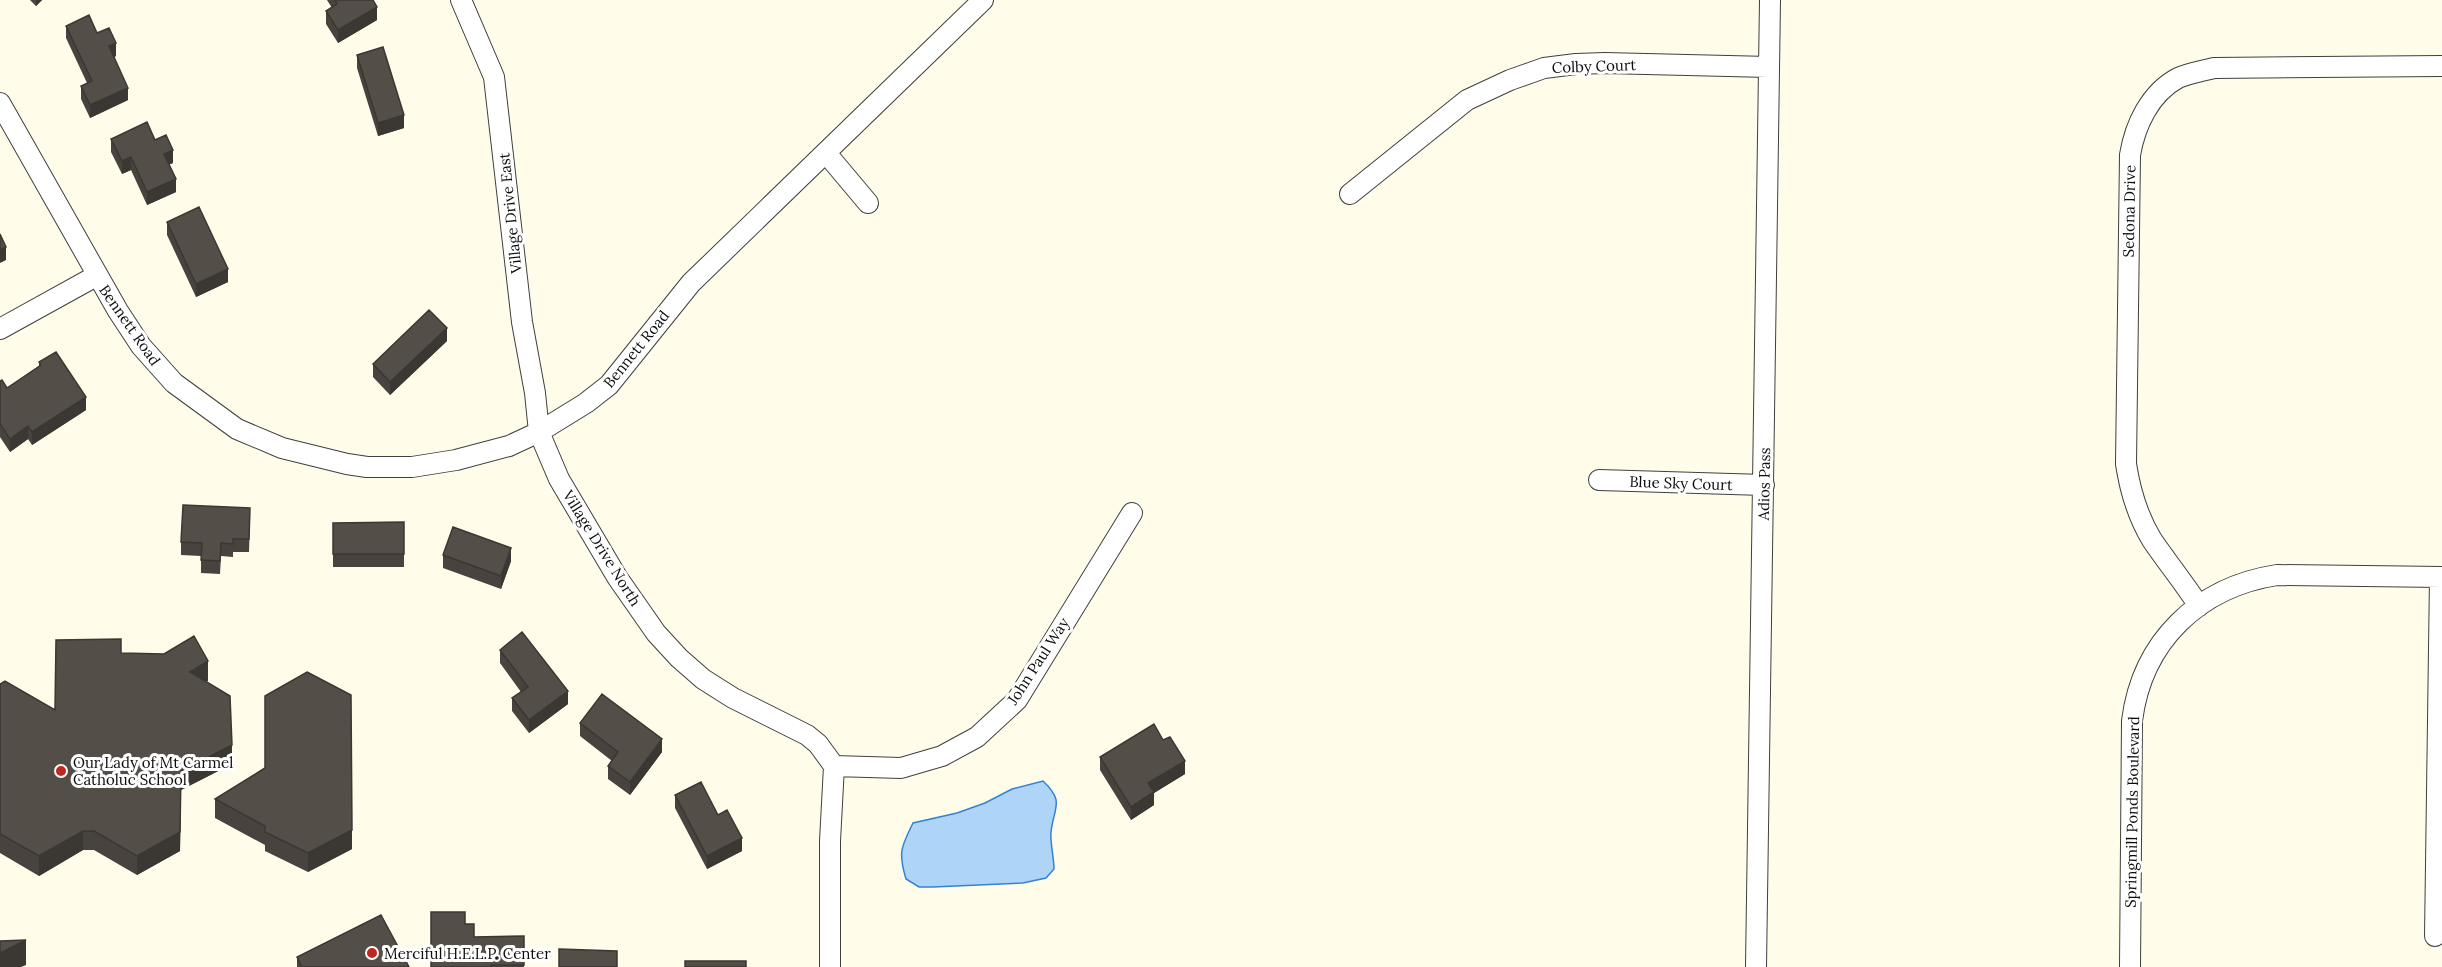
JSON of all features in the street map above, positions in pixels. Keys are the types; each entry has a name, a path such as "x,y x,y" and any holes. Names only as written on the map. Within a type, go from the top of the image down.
{"street":[{"name":"Village Drive East","path":"461,0 494,77 522,322 535,393 539,432"},
{"name":"Bennett Road","path":"0,103 96,276 141,346 174,383 237,429 282,448 367,467 412,466 492,451 539,432 586,403 609,385 691,283 983,0"},
{"name":"Adios Pass","path":"1756,967 1770,0"},
{"name":"Colby Court","path":"1350,194 1467,100 1510,80 1544,68 1605,63 1769,67"},
{"name":"Sedona Drive","path":"2199,606 2152,540 2129,481 2126,464 2130,155 2138,123 2147,107 2172,82 2214,68 2442,66"},
{"path":"826,153 868,203"},
{"path":"0,329 96,276"},
{"name":"Village Drive North","path":"539,432 559,479 616,577 656,633 703,679 733,698 807,735 818,744 834,766"},
{"name":"Blue Sky Court","path":"1599,480 1764,485"},
{"name":"John Paul Way","path":"834,766 874,769 901,768 942,756 977,737 1017,700 1132,513"},
{"name":"Springmill Ponds Boulevard","path":"2130,967 2130,807 2134,702 2151,659 2167,634 2183,617 2237,584 2277,575 2441,577"},
{"path":"2435,936 2441,577"},
{"path":"830,967 830,841 834,766"}],"water":[{"path":"1043,781 1050,788 1056,800 1051,832 1054,869 1046,878 1023,883 933,887 919,887 906,879 902,850 913,823 957,813 985,803 1012,789"}],"building":[{"path":"335,0 373,0 377,7 338,30 326,11 337,4"},
{"path":"89,15 97,33 109,28 116,43 109,46 128,88 90,105 81,86 92,81 66,26"},
{"path":"383,47 404,115 378,123 357,55"},
{"path":"147,122 155,140 166,135 173,150 164,154 176,179 147,192 131,157 122,161 111,139"},
{"path":"199,207 228,269 196,284 167,222"},
{"path":"0,234 6,247 0,250"},
{"path":"429,310 447,328 390,382 373,364"},
{"path":"56,352 86,397 32,432 28,426 10,439 0,424 0,381 2,380 7,388 41,365 39,362"},
{"path":"183,505 250,508 249,539 233,539 233,544 221,543 220,561 201,560 202,543 181,542"},
{"path":"404,522 404,554 333,554 333,523"},
{"path":"453,527 511,548 501,576 443,555"},
{"path":"522,632 568,691 529,720 512,698 528,687 500,650"},
{"name":"Our Lady of Mt Carmel Catholuc School","path":"194,636 208,661 190,672 230,696 232,745 181,771 180,832 137,856 94,831 83,831 39,856 0,834 0,684 5,681 55,710 56,640 121,639 121,653 164,654"},
{"path":"307,672 351,695 352,830 308,853 265,832 265,826 215,799 265,768 265,696"},
{"path":"602,694 662,739 630,782 608,766 618,752 580,723"},
{"path":"1154,724 1163,740 1170,737 1185,761 1148,783 1154,792 1131,807 1100,757"},
{"path":"701,782 718,815 727,810 742,838 707,856 675,795"},
{"path":"431,912 465,912 465,924 474,924 474,937 524,936 524,965 431,967"},
{"path":"381,915 409,967 302,967 297,957"},
{"path":"26,940 0,953 0,941"},
{"path":"559,949 617,951 617,967 559,967"},
{"path":"685,961 746,961 746,967 685,967"}],"place":[{"name":"Our Lady of Mt Carmel Catholuc School","path":"61,771"},
{"name":"Merciful H.E.L.P. Center","path":"372,953"}]}
